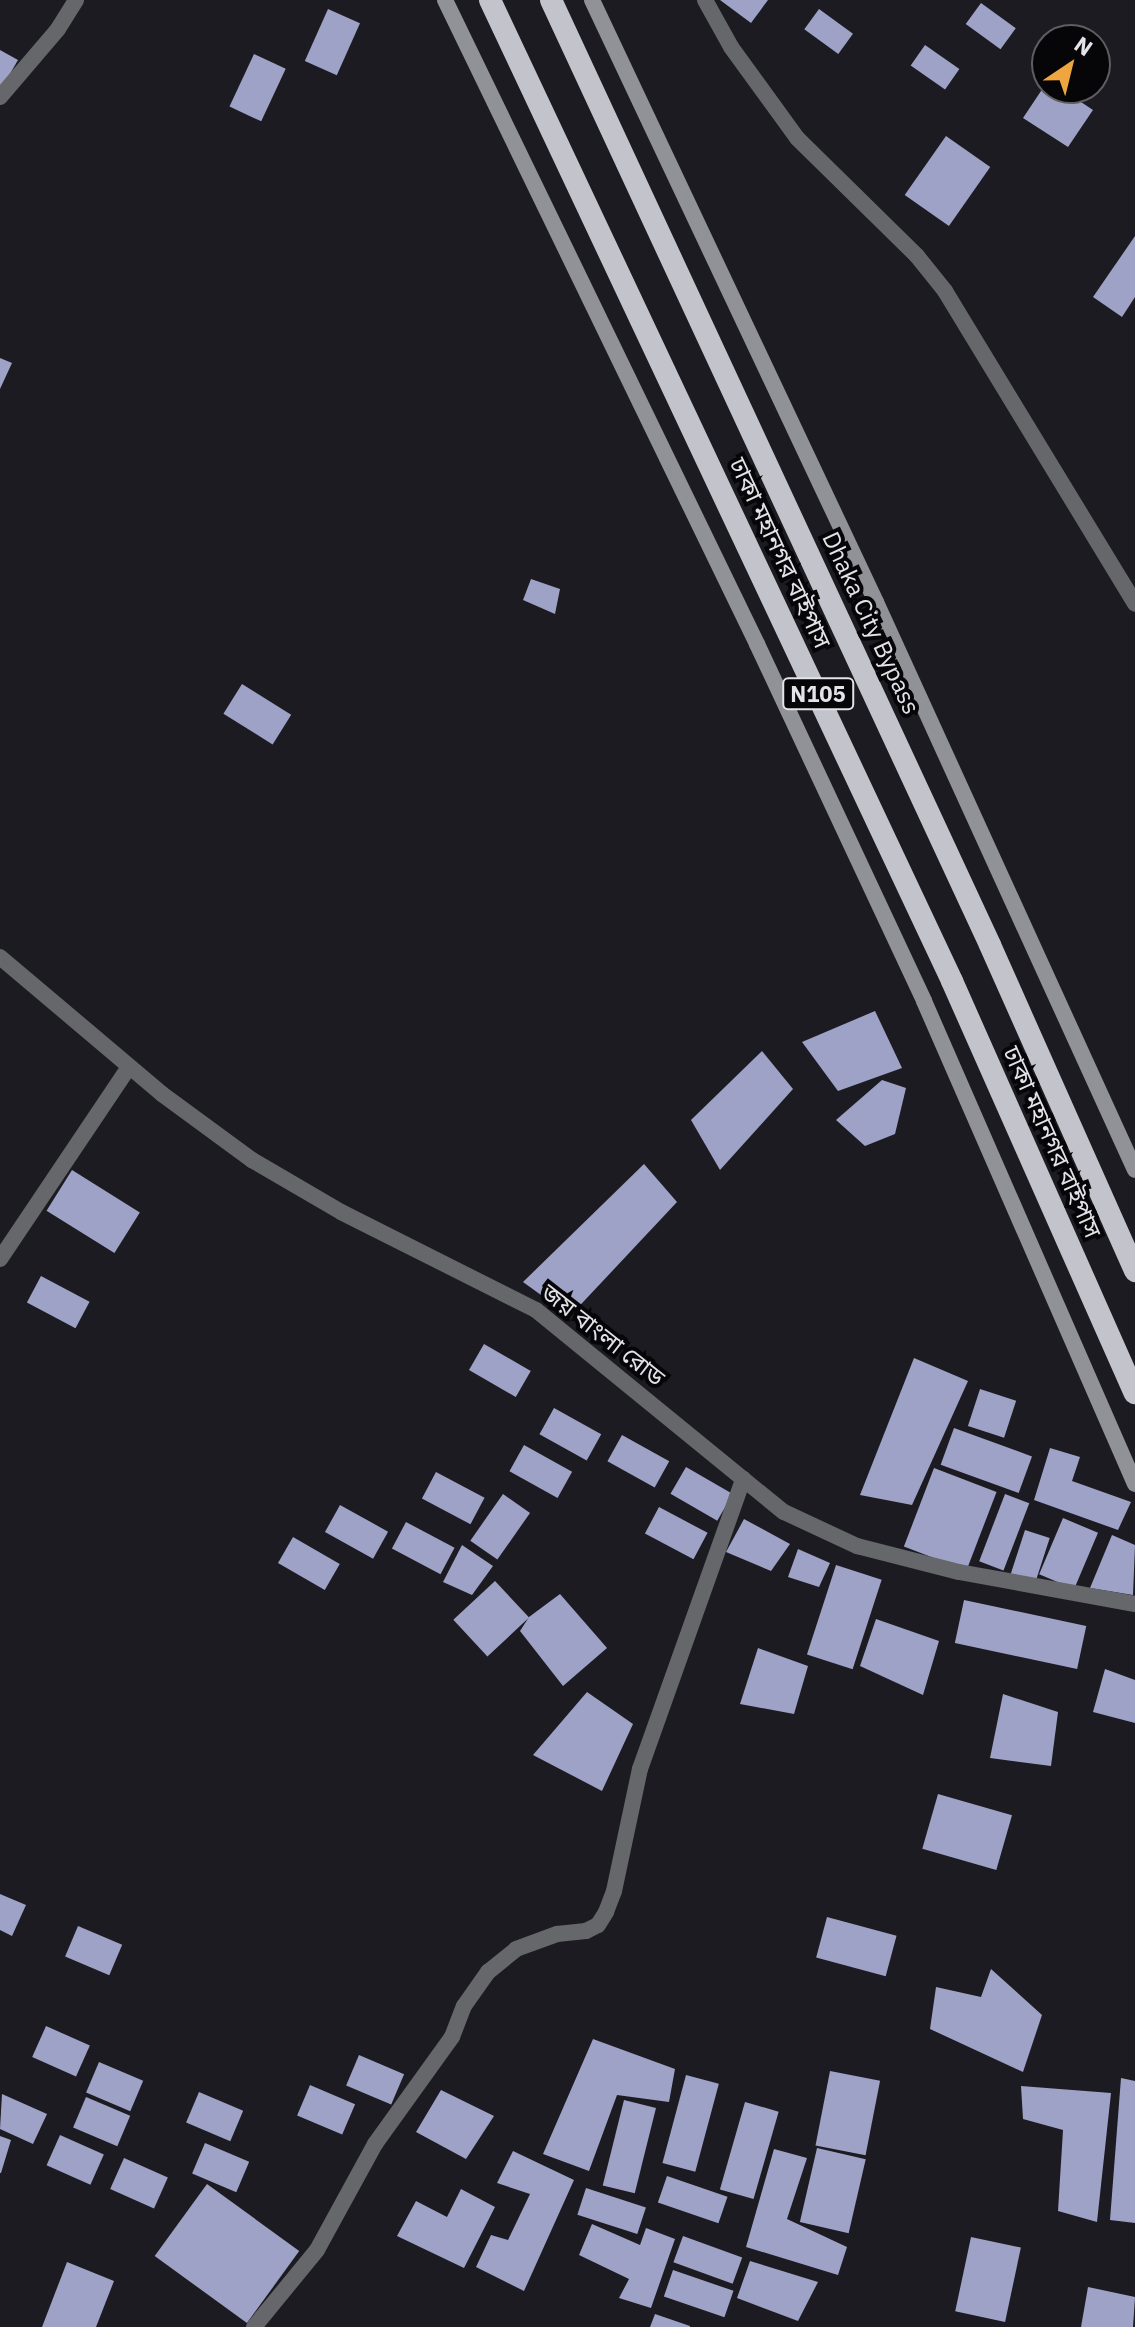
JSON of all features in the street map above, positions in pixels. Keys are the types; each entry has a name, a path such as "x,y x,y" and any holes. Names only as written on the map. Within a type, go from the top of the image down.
{"highway":[{"name":"ঢাকা মহানগর বাইপাস","path":"490,0 952,981 1135,1393"},
{"name":"Dhaka City Bypass","path":"551,0 965,889 1135,1271"}],"main road":[{"path":"445,0 757,644 917,987 1135,1484"},
{"path":"592,0 882,617 1135,1170"}],"street":[{"path":"0,97 58,29 76,0"},
{"path":"705,0 731,47 797,138 917,256 945,291 1135,604"},
{"name":"জয় বাংলা রোড","path":"0,957 213,1134 289,1183 374,1230 536,1310 784,1512 857,1546 959,1572 1135,1604"},
{"path":"0,1259 129,1067"},
{"path":"254,2327 317,2250 375,2144 452,2037 464,2006 488,1972 516,1949 557,1934 586,1931 598,1925 606,1912 614,1891 640,1769 743,1479"}],"building":[{"path":"720,0 768,0 751,23"},
{"path":"981,3 1016,28 1001,49 966,24"},
{"path":"328,9 360,23 337,75 305,61"},
{"path":"819,9 853,34 838,54 804,29"},
{"path":"925,45 959,69 945,90 911,65"},
{"path":"0,50 18,60 0,91"},
{"path":"254,54 286,69 261,121 229,107"},
{"path":"1032,104 1084,104 1093,110 1068,147 1023,118"},
{"path":"946,136 990,167 949,226 905,195"},
{"path":"1135,236 1135,297 1122,317 1093,297"},
{"path":"0,358 12,363 0,389"},
{"path":"531,579 560,589 555,614 523,600"},
{"path":"242,684 291,715 273,744 223,714"},
{"path":"875,1011 902,1068 838,1091 802,1042"},
{"path":"762,1051 793,1089 720,1170 691,1120"},
{"path":"882,1080 906,1088 895,1134 865,1146 836,1120"},
{"path":"644,1164 677,1202 570,1316 523,1282"},
{"path":"72,1170 140,1212 114,1253 47,1211"},
{"path":"41,1276 90,1302 75,1328 27,1302"},
{"path":"484,1344 531,1371 516,1397 469,1370"},
{"path":"914,1358 968,1381 912,1505 860,1495"},
{"path":"980,1389 1016,1401 1004,1438 968,1426"},
{"path":"554,1408 601,1434 587,1460 539,1434"},
{"path":"954,1428 1032,1456 1019,1493 941,1465"},
{"path":"622,1435 669,1461 655,1487 607,1461"},
{"path":"524,1445 572,1472 558,1498 509,1471"},
{"path":"1050,1448 1080,1457 1072,1481 1131,1502 1118,1530 1034,1500"},
{"path":"686,1467 733,1494 717,1521 670,1494"},
{"path":"934,1468 997,1492 966,1570 904,1546"},
{"path":"436,1472 485,1498 470,1524 422,1498"},
{"path":"503,1494 530,1513 497,1560 470,1541"},
{"path":"1005,1494 1029,1503 1003,1571 979,1561"},
{"path":"340,1505 388,1532 373,1559 325,1532"},
{"path":"659,1507 708,1533 693,1559 645,1533"},
{"path":"1063,1518 1098,1533 1074,1589 1039,1574"},
{"path":"744,1519 790,1544 771,1571 726,1552"},
{"path":"406,1522 455,1548 440,1574 392,1548"},
{"path":"1025,1530 1050,1538 1035,1583 1010,1575"},
{"path":"1112,1535 1135,1545 1133,1595 1090,1588"},
{"path":"293,1537 340,1564 325,1590 278,1563"},
{"path":"462,1545 493,1566 472,1595 443,1582"},
{"path":"798,1549 830,1563 819,1587 788,1577"},
{"path":"836,1565 882,1580 853,1669 807,1654"},
{"path":"495,1581 529,1618 487,1656 453,1620"},
{"path":"560,1594 607,1648 563,1686 520,1631 529,1617"},
{"path":"964,1600 1086,1626 1077,1669 955,1643"},
{"path":"876,1619 939,1641 923,1695 860,1666"},
{"path":"758,1648 808,1666 794,1714 740,1704"},
{"path":"1105,1669 1135,1680 1135,1723 1093,1712"},
{"path":"587,1692 633,1724 602,1791 533,1755"},
{"path":"1003,1694 1058,1712 1051,1766 990,1758"},
{"path":"938,1794 1012,1815 996,1870 922,1849"},
{"path":"0,1894 26,1905 12,1936 0,1930"},
{"path":"827,1917 897,1936 886,1976 816,1958"},
{"path":"78,1926 122,1945 109,1975 65,1956"},
{"path":"991,1969 1042,2015 1023,2072 930,2029 936,1987 981,1997"},
{"path":"46,2026 90,2046 76,2077 32,2057"},
{"path":"593,2039 675,2069 669,2102 617,2095 589,2171 543,2154"},
{"path":"359,2055 404,2074 391,2105 346,2085"},
{"path":"99,2062 143,2081 130,2111 86,2092"},
{"path":"830,2071 880,2081 866,2155 815,2146"},
{"path":"686,2075 719,2084 695,2172 662,2163"},
{"path":"1121,2078 1135,2081 1135,2223 1110,2220"},
{"path":"310,2085 355,2104 342,2135 297,2115"},
{"path":"1021,2086 1111,2093 1097,2222 1058,2211 1063,2130 1023,2119"},
{"path":"441,2090 494,2116 466,2159 416,2132"},
{"path":"199,2092 243,2111 230,2141 186,2122"},
{"path":"2,2094 47,2114 33,2144 0,2129"},
{"path":"86,2097 130,2116 117,2146 73,2127"},
{"path":"624,2100 656,2108 635,2193 603,2185"},
{"path":"745,2102 779,2112 754,2199 720,2189"},
{"path":"60,2135 104,2155 90,2185 47,2165"},
{"path":"0,2136 11,2140 1,2173 0,2173"},
{"path":"205,2143 249,2162 236,2192 192,2173"},
{"path":"817,2148 866,2159 849,2233 800,2222"},
{"path":"774,2149 807,2158 787,2219 847,2247 838,2275 746,2247"},
{"path":"513,2151 574,2180 524,2291 476,2267 491,2235 508,2240 530,2194 497,2183"},
{"path":"124,2158 168,2178 154,2209 110,2189"},
{"path":"667,2176 728,2197 718,2223 658,2202"},
{"path":"207,2184 299,2251 247,2323 155,2256"},
{"path":"586,2188 646,2207 637,2234 577,2215"},
{"path":"461,2189 495,2207 464,2268 397,2236 416,2201 447,2217"},
{"path":"592,2224 640,2245 646,2228 675,2239 651,2308 619,2298 629,2279 579,2255"},
{"path":"683,2236 742,2258 733,2284 673,2262"},
{"path":"971,2237 1021,2248 1005,2322 955,2311"},
{"path":"750,2261 818,2282 798,2321 737,2298"},
{"path":"67,2262 114,2281 96,2327 42,2327"},
{"path":"673,2270 734,2291 724,2317 664,2296"},
{"path":"1088,2287 1135,2297 1133,2327 1081,2327"},
{"path":"655,2314 690,2326 690,2327 650,2327"}]}
